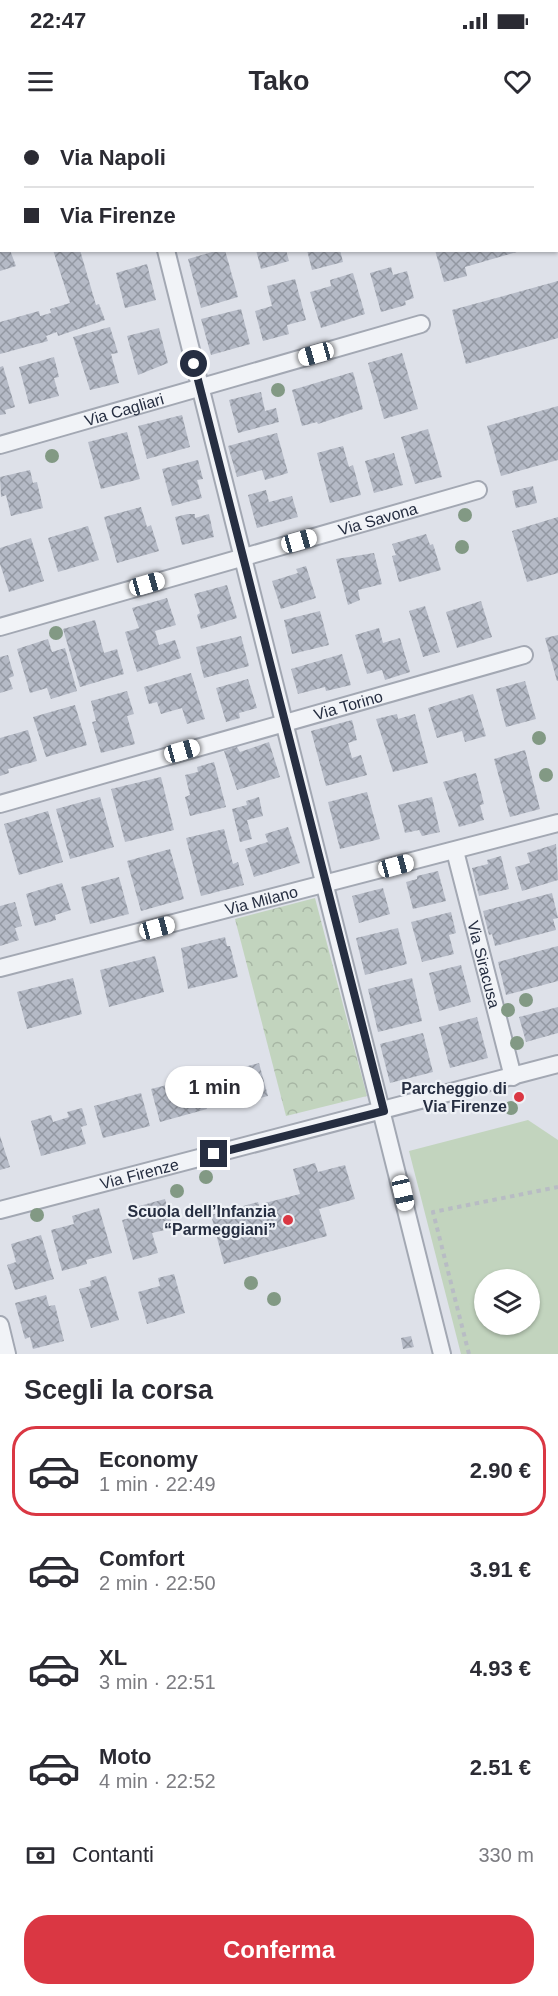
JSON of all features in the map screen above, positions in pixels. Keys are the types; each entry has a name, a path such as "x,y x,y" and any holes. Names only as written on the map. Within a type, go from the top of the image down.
{"street":[{"path":"166,252 384,1111 442,1354"},
{"name":"Via Cagliari","path":"0,446 421,324"},
{"name":"Via Savona","path":"0,627 478,490"},
{"name":"Via Torino","path":"0,804 524,656"},
{"name":"Via Milano","path":"0,969 558,824"},
{"name":"Via Siracusa","path":"455,851 513,1077"},
{"name":"Via Firenze","path":"0,1210 558,1064"},
{"path":"0,1325 8,1354"}],"path":[{"path":"469,1354 433,1212 558,1187"}],"green space":[{"path":"315,898 367,1096 286,1116 235,919"},
{"path":"528,1120 558,1140 558,1354 461,1354 409,1151"}],"building":[{"path":"0,252 11,252 16,266 0,271"},
{"path":"54,252 81,252 96,305 99,304 105,320 58,336 57,332 46,336 48,341 0,354 0,322 39,311 40,316 51,313 50,309 70,303"},
{"path":"212,252 226,252 238,297 201,308 188,259"},
{"path":"257,252 287,252 289,261 261,269"},
{"path":"308,252 340,252 343,262 312,270"},
{"path":"436,252 517,252 465,267 467,276 444,282"},
{"path":"147,264 156,300 125,308 116,273"},
{"path":"391,267 393,275 407,271 414,298 405,301 406,305 381,312 370,273"},
{"path":"353,273 365,314 321,328 310,292 331,286 330,280"},
{"path":"295,279 306,320 287,325 289,334 263,341 255,311 272,306 267,286"},
{"path":"558,281 558,338 466,364 452,310"},
{"path":"241,309 250,344 211,355 201,319"},
{"path":"110,327 118,353 111,354 119,383 90,390 73,337"},
{"path":"159,328 168,363 138,375 127,336"},
{"path":"402,353 418,409 384,419 368,363"},
{"path":"54,357 59,377 54,378 59,396 29,404 19,367"},
{"path":"3,366 15,407 5,410 6,414 0,415 0,367"},
{"path":"353,372 363,409 318,424 317,422 302,426 292,390"},
{"path":"261,392 265,411 276,408 279,422 238,433 229,400"},
{"path":"558,406 558,460 501,476 487,426"},
{"path":"182,415 190,447 147,459 138,426"},
{"path":"428,429 442,477 415,484 401,437"},
{"path":"127,432 140,479 101,489 88,442"},
{"path":"277,433 288,473 265,480 262,470 237,477 228,446"},
{"path":"343,446 349,467 353,465 361,495 330,503 317,453"},
{"path":"394,453 403,485 374,493 365,461"},
{"path":"198,460 203,479 197,480 202,498 172,506 162,469"},
{"path":"30,470 33,483 37,482 43,508 11,516 6,495 1,497 0,477"},
{"path":"533,486 537,503 516,508 512,491"},
{"path":"266,490 269,502 292,496 298,517 257,528 248,495"},
{"path":"141,507 147,527 151,525 159,551 117,563 104,517"},
{"path":"195,514 195,518 209,514 214,537 182,545 175,517"},
{"path":"558,517 558,573 527,582 512,531"},
{"path":"88,526 99,560 58,572 48,538"},
{"path":"426,534 430,545 433,544 441,570 399,582 392,556 396,555 392,544"},
{"path":"31,538 44,581 9,592 0,564 0,548"},
{"path":"374,553 382,584 358,590 360,600 348,605 336,559"},
{"path":"306,566 316,598 281,609 272,581 298,573 296,569"},
{"path":"227,585 237,618 201,629 197,615 200,613 194,594"},
{"path":"167,598 176,625 155,631 159,645 175,640 181,658 137,672 125,632 139,628 132,608"},
{"path":"481,601 492,637 457,648 446,612"},
{"path":"425,606 440,652 423,657 409,611"},
{"path":"320,611 329,645 292,654 284,620"},
{"path":"95,620 104,653 117,649 124,674 80,687 63,629"},
{"path":"379,628 383,643 400,638 410,672 385,680 382,670 367,674 355,635"},
{"path":"558,635 558,681 557,681 545,638"},
{"path":"241,636 249,666 204,678 196,647"},
{"path":"48,639 52,652 65,648 77,691 51,699 47,688 30,693 17,649"},
{"path":"342,654 351,685 326,691 325,687 298,694 291,669"},
{"path":"8,655 14,676 9,678 13,689 0,693 0,657"},
{"path":"191,673 205,719 187,724 182,708 161,714 157,702 149,704 144,687"},
{"path":"248,679 257,708 239,713 240,718 226,722 216,688"},
{"path":"525,681 536,719 506,727 496,689"},
{"path":"127,691 134,714 127,716 135,744 101,753 92,722 96,721 91,701"},
{"path":"473,694 486,736 465,742 462,731 437,738 428,708"},
{"path":"75,705 87,745 46,757 33,717"},
{"path":"397,714 398,719 415,714 428,763 393,772 376,719"},
{"path":"352,720 357,740 348,743 352,758 361,755 367,775 326,786 311,731"},
{"path":"28,730 37,761 8,769 9,773 0,776 0,738"},
{"path":"269,742 280,777 237,790 224,751 237,747 240,752"},
{"path":"525,750 540,809 510,817 494,759"},
{"path":"214,762 226,807 190,816 185,797 190,795 185,775 198,772 197,767"},
{"path":"476,773 484,804 480,805 484,820 459,827 443,782"},
{"path":"161,777 174,830 125,842 111,789"},
{"path":"367,792 380,839 340,849 328,802"},
{"path":"100,797 114,847 70,859 56,809"},
{"path":"259,797 263,816 247,820 252,839 240,842 232,809 247,805 246,801"},
{"path":"432,797 440,832 422,836 419,830 405,833 398,805"},
{"path":"48,811 63,862 19,875 4,824"},
{"path":"288,827 300,863 254,877 245,849 268,842 265,834"},
{"path":"224,829 233,864 238,862 244,885 201,896 186,838"},
{"path":"556,844 558,880 522,891 515,867 530,863 527,853"},
{"path":"170,849 184,899 141,911 127,861"},
{"path":"501,856 509,889 479,896 472,868 488,864 487,860"},
{"path":"438,871 446,901 413,909 406,882 417,879 417,876"},
{"path":"119,877 129,914 90,924 81,887"},
{"path":"62,883 71,910 55,915 56,920 35,926 26,894"},
{"path":"383,888 390,914 359,923 352,896"},
{"path":"552,893 558,918 553,919 556,930 495,946 492,934 489,935 483,911"},
{"path":"15,902 22,926 15,928 19,940 0,946 0,906"},
{"path":"451,912 456,933 449,935 454,954 422,962 411,922"},
{"path":"398,928 407,964 365,975 356,938"},
{"path":"225,937 227,946 230,946 238,977 188,989 181,948"},
{"path":"558,946 558,981 506,995 498,962"},
{"path":"155,956 164,992 109,1007 100,970"},
{"path":"461,965 471,1002 439,1011 429,973"},
{"path":"73,978 82,1014 27,1029 17,992"},
{"path":"412,978 422,1021 378,1032 368,989"},
{"path":"558,1007 558,1033 526,1042 519,1017"},
{"path":"477,1017 488,1058 450,1068 439,1027"},
{"path":"423,1033 433,1072 390,1083 380,1044"},
{"path":"259,1063 268,1096 221,1108 212,1076"},
{"path":"198,1077 207,1109 160,1122 151,1089"},
{"path":"141,1093 150,1126 103,1138 94,1106"},
{"path":"82,1108 87,1125 81,1127 86,1144 41,1156 31,1121 51,1115 53,1122 69,1117 67,1112"},
{"path":"0,1136 10,1167 0,1170"},
{"path":"315,1163 318,1172 345,1165 355,1199 319,1209 327,1236 224,1264 211,1215 258,1202 263,1219 269,1217 265,1203 300,1194 293,1169"},
{"path":"165,1199 173,1228 152,1233 158,1253 133,1260 122,1220 142,1215 139,1206"},
{"path":"99,1208 112,1253 86,1260 87,1264 62,1271 51,1230 74,1224 72,1216"},
{"path":"41,1235 54,1279 15,1290 7,1265 16,1262 11,1244"},
{"path":"174,1274 185,1313 147,1324 138,1292 160,1286 158,1278"},
{"path":"106,1276 119,1320 91,1328 79,1289 91,1286 90,1281"},
{"path":"46,1295 49,1306 55,1305 64,1341 33,1349 30,1337 25,1339 15,1303"},
{"path":"411,1336 414,1347 403,1349 401,1338"}],"place":[{"name":"Parcheggio di Via Firenze","path":"519,1097"},
{"name":"Scuola dell’Infanzia “Parmeggiani”","path":"288,1220"}],"route":[{"path":"194,364 384,1111 214,1154"}]}
